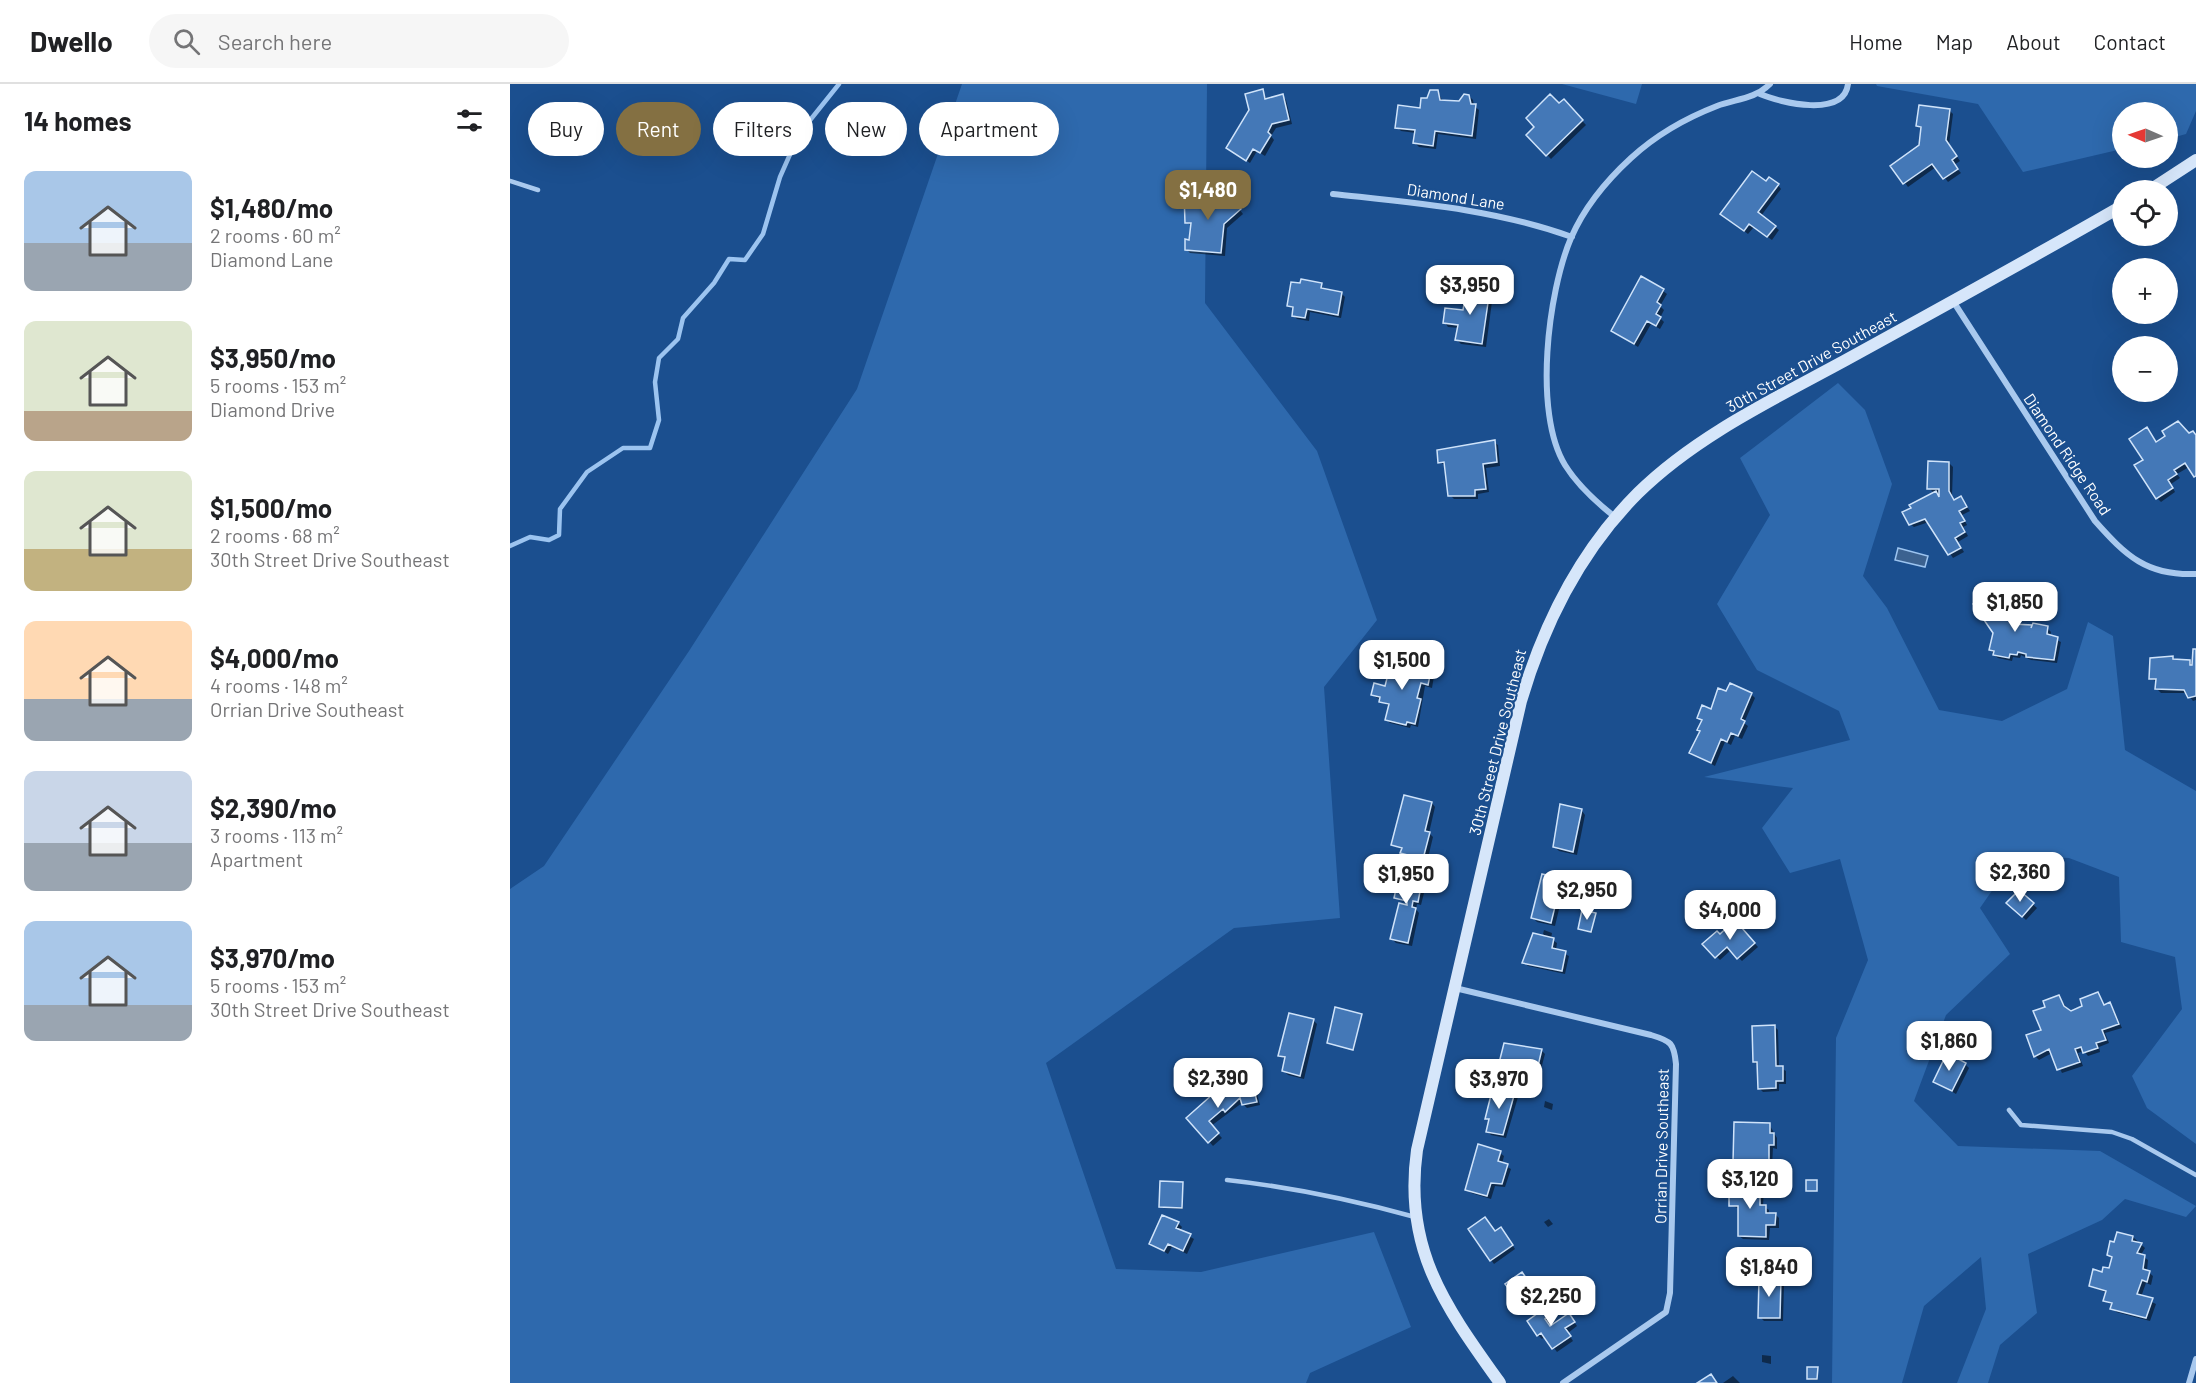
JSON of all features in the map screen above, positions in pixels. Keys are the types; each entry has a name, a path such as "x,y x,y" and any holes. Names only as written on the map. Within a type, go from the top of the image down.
{"main road":[{"path":"2165,180 2196,160"},
{"name":"30th Street Drive Southeast","path":"1500,1383 1471,1342 1430,1272 1415,1217 1413,1176 1417,1150 1532,664 1565,590 1600,537 1616,518 1663,472 1721,430 2112,212"}],"street":[{"path":"1616,518 1592,499 1564,464 1549,418 1547,367 1550,313 1572,237 1596,196 1631,158 1669,129 1718,106 1760,94 1770,84"},
{"path":"1760,94 1776,101 1833,104 1842,98 1848,84"},
{"name":"Diamond Lane","path":"1333,194 1469,208 1534,223 1572,237"},
{"name":"Diamond Ridge Road","path":"1953,301 2096,521 2119,548 2145,567 2180,574 2196,574"},
{"name":"Orrian Drive Southeast","path":"1455,988 1666,1039 1674,1048 1676,1064 1671,1293 1666,1312 1563,1383"},
{"path":"2189,1383 2196,1359"}],"lane":[{"path":"510,181 538,190"},
{"path":"2009,1110 2021,1125 2112,1132 2132,1139 2196,1175"},
{"path":"1227,1180 1329,1196 1415,1217"}],"shaded area":[{"path":"962,84 1207,84 1205,303 1317,451 1377,620 1324,687 1340,918 1234,928 1046,1063 1116,1269 1201,1272 1374,1232 1411,1327 1310,1373 1306,1383 510,1383 510,889 544,866 689,651 857,389 937,156 1059,156 1059,102 956,102"},
{"path":"1562,84 1642,84 1636,104"},
{"path":"1876,84 2196,84 2196,111 2186,134 2178,136 2178,102 2112,102 2112,151 2023,172 1978,104"},
{"path":"1838,383 1865,410 1892,484 1863,576 1887,608 1939,710 2002,721 2067,689 2088,622 2113,636 2125,750 2196,791 2196,1144 2147,1108 2132,1076 2182,1009 2175,957 2121,942 2119,877 2069,858 2016,856 1980,908 2010,954 1946,1015 1914,1101 1958,1146 2100,1151 2196,1206 2186,1217 2125,1199 2102,1220 2028,1254 2037,1313 2000,1345 1988,1383 1957,1383 1986,1309 1981,1257 1924,1306 1902,1383 1832,1383 1836,1038 1868,960 1840,859 1790,873 1762,828 1793,788 1704,777 1850,740 1839,711 1757,670 1717,604 1770,515 1740,458"},
{"path":"1898,548 1928,556 1925,567 1895,560"}],"building":[{"path":"1263,89 1265,99 1283,94 1289,120 1272,124 1268,132 1271,135 1260,153 1253,149 1246,161 1226,148 1249,110 1245,94"},
{"path":"1430,90 1438,90 1440,100 1459,101 1464,94 1469,95 1471,104 1476,104 1472,136 1435,131 1433,146 1413,143 1415,130 1395,128 1398,105 1420,108 1421,98 1427,98"},
{"path":"1550,94 1559,103 1564,99 1583,120 1546,156 1526,135 1534,127 1526,118"},
{"path":"1919,105 1950,109 1946,140 1957,156 1952,160 1958,169 1943,179 1932,164 1903,184 1890,166 1919,145 1921,127 1916,126"},
{"path":"1752,171 1766,181 1769,177 1779,184 1758,212 1776,226 1767,237 1749,224 1744,231 1720,214"},
{"path":"1225,191 1241,209 1224,224 1221,253 1185,250 1185,239 1189,240 1191,223 1185,223 1184,193 1203,194 1203,204 1209,205"},
{"path":"1641,276 1664,289 1657,302 1661,305 1656,314 1661,317 1656,326 1647,321 1634,344 1611,331"},
{"path":"1301,279 1322,283 1321,288 1342,292 1338,315 1307,309 1305,318 1292,316 1293,307 1287,306 1291,282 1300,283"},
{"path":"1467,286 1490,289 1482,344 1455,340 1458,325 1443,323 1445,308 1463,310"},
{"path":"2178,421 2189,433 2193,431 2196,435 2196,476 2194,477 2185,463 2174,470 2177,474 2168,480 2173,488 2156,499 2134,465 2143,460 2129,439 2147,427 2156,442 2165,436 2162,431"},
{"path":"1495,440 1497,462 1483,464 1486,489 1475,490 1475,496 1448,496 1444,462 1438,463 1437,450"},
{"path":"1928,461 1949,462 1949,491 1954,500 1961,496 1967,507 1959,511 1965,521 1960,523 1965,532 1955,538 1961,548 1948,555 1925,519 1909,525 1902,512 1911,508 1909,505 1936,491 1939,497 1939,489 1927,489"},
{"path":"1991,592 2010,615 2007,617 2012,624 2032,625 2031,628 2033,623 2048,626 2047,634 2058,637 2054,660 2026,657 2026,654 2018,652 2017,655 2010,654 2009,658 1993,655 1994,651 1989,650 1993,633 1973,604"},
{"path":"2193,649 2196,649 2196,696 2188,698 2184,690 2155,689 2156,679 2149,679 2150,658 2173,656 2173,659 2190,660 2190,665 2192,665"},
{"path":"1399,658 1416,662 1414,667 1431,671 1428,685 1421,683 1417,698 1421,699 1415,724 1407,722 1406,725 1385,720 1389,704 1379,702 1380,697 1371,695 1374,683 1385,686 1391,663 1397,664"},
{"path":"1730,683 1752,693 1741,719 1745,721 1738,736 1731,733 1727,742 1721,739 1711,763 1689,753 1700,731 1697,730 1702,720 1697,718 1702,705 1711,709 1718,688 1726,691"},
{"path":"1404,795 1432,802 1425,831 1430,832 1423,859 1400,853 1402,848 1391,845"},
{"path":"1560,804 1582,809 1573,852 1553,847"},
{"path":"1400,871 1423,876 1418,902 1413,901 1412,907 1416,908 1408,943 1390,939 1399,903 1407,905 1407,901 1394,898"},
{"path":"1542,874 1562,878 1551,923 1531,918"},
{"path":"2019,890 2034,903 2022,917 2006,903"},
{"path":"1582,910 1596,913 1591,932 1578,929"},
{"path":"1735,920 1755,943 1737,959 1727,947 1715,958 1702,944 1717,931 1720,934"},
{"path":"1533,933 1554,938 1552,948 1566,951 1562,971 1522,963"},
{"path":"2098,992 2104,1005 2110,1002 2119,1024 2102,1030 2106,1040 2096,1043 2098,1048 2083,1053 2081,1047 2075,1049 2080,1062 2057,1070 2049,1049 2034,1057 2026,1035 2041,1030 2033,1011 2045,1007 2043,1001 2059,995 2064,1006 2071,1011 2082,1006 2080,999"},
{"path":"1335,1007 1362,1014 1353,1050 1327,1043"},
{"path":"1289,1013 1314,1019 1300,1076 1282,1071 1285,1057 1278,1056"},
{"path":"1775,1025 1776,1066 1783,1066 1783,1081 1776,1081 1776,1088 1758,1089 1757,1062 1753,1062 1752,1026"},
{"path":"1504,1043 1542,1049 1538,1066 1522,1062 1518,1076 1497,1071"},
{"path":"1947,1053 1966,1063 1952,1091 1933,1082"},
{"path":"1253,1085 1257,1102 1242,1105 1240,1098 1225,1112 1223,1109 1209,1121 1219,1133 1208,1143 1186,1118 1222,1086 1231,1096 1239,1088"},
{"path":"1493,1087 1515,1092 1503,1135 1486,1132 1489,1119 1485,1119"},
{"path":"1734,1122 1770,1123 1770,1133 1774,1133 1774,1145 1769,1145 1769,1163 1733,1162"},
{"path":"1478,1144 1501,1151 1498,1161 1508,1164 1502,1184 1491,1183 1487,1196 1465,1190"},
{"path":"1806,1180 1817,1180 1817,1191 1806,1191"},
{"path":"1160,1181 1183,1182 1182,1208 1159,1207"},
{"path":"1729,1184 1760,1185 1760,1205 1766,1205 1766,1213 1776,1213 1775,1225 1766,1225 1766,1237 1738,1236 1738,1206 1729,1206"},
{"path":"1162,1215 1179,1222 1176,1228 1191,1234 1183,1251 1168,1244 1164,1251 1149,1244"},
{"path":"1485,1217 1495,1231 1501,1227 1513,1245 1490,1261 1468,1229"},
{"path":"2117,1232 2133,1236 2132,1241 2142,1243 2137,1253 2145,1255 2143,1269 2150,1271 2147,1282 2142,1280 2137,1294 2153,1298 2146,1318 2110,1309 2112,1303 2103,1301 2106,1291 2089,1286 2093,1269 2102,1272 2103,1267 2109,1268 2112,1257 2107,1255 2110,1241 2114,1242"},
{"path":"1522,1272 1535,1291 1531,1293 1533,1297 1536,1295 1542,1303 1529,1312 1524,1303 1527,1301 1525,1299 1519,1303 1505,1284"},
{"path":"1759,1278 1781,1279 1780,1318 1758,1318"},
{"path":"1548,1306 1553,1313 1545,1319 1550,1326 1569,1313 1575,1322 1565,1328 1571,1336 1552,1349 1541,1333 1537,1336 1527,1321"},
{"path":"1807,1367 1818,1367 1817,1379 1807,1379"},
{"path":"1711,1374 1717,1383 1697,1383"}],"waterway":[{"path":"510,546 530,537 549,540 559,535 560,509 587,472 623,448 650,448 659,420 655,382 659,358 678,339 683,318 714,283 729,259 745,260 763,234 780,177 799,134 839,84"}]}
